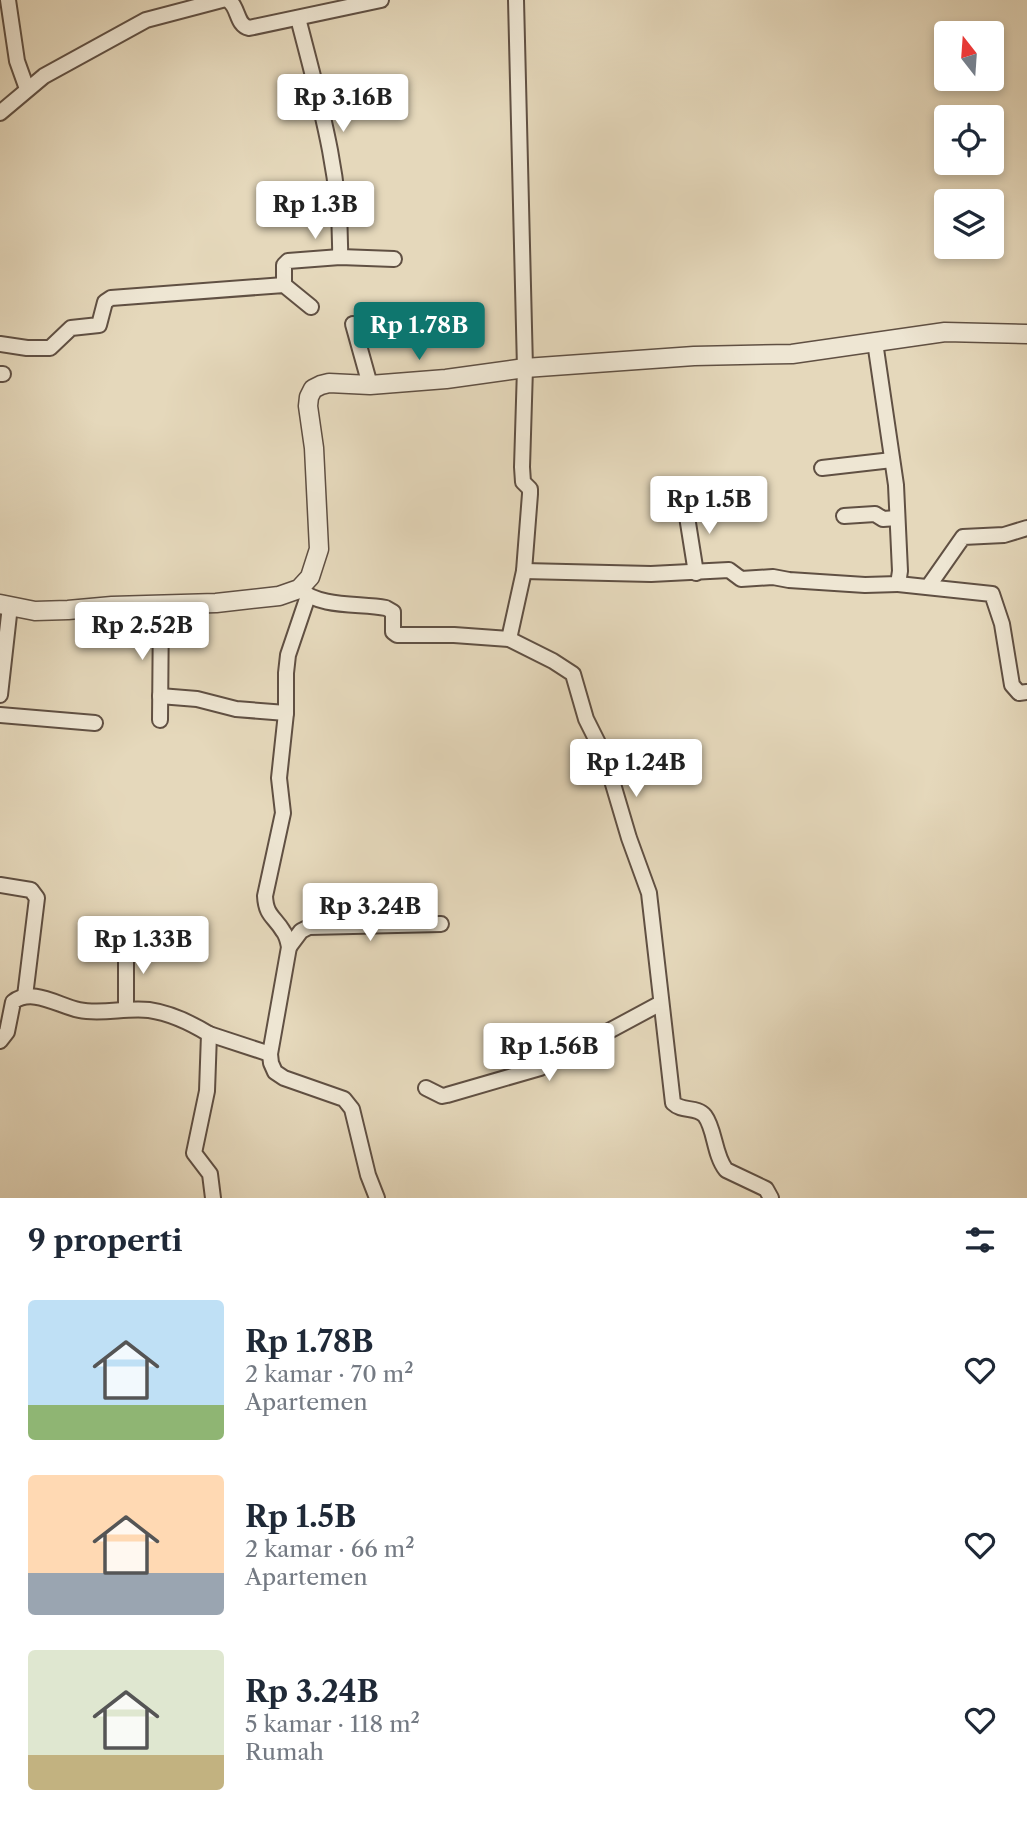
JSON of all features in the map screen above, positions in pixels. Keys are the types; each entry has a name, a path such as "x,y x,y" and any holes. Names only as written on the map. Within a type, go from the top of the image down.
{"street":[{"path":"8,0 17,61 27,89"},
{"path":"0,113 44,76 146,20 222,0"},
{"path":"228,0 234,5 244,27 248,29 298,18 336,5 381,0"},
{"path":"509,639 524,571 530,494 530,489 522,478 525,368 516,0"},
{"path":"298,18 320,103 338,199 341,220 340,257"},
{"path":"284,285 286,262 340,257 394,259"},
{"path":"0,344 50,348 71,328 99,325 105,302 111,298 284,285 311,307"},
{"path":"353,324 370,385"},
{"path":"289,947 283,931 270,917 265,906 265,896 283,813 279,778 286,713 288,655 319,549 309,397 313,389 329,383 370,385 446,379 525,368 694,356 792,354 945,332 1027,334"},
{"path":"875,342 898,518 898,584"},
{"path":"822,468 892,460"},
{"path":"685,503 696,573"},
{"path":"844,516 874,514 883,519 898,518"},
{"path":"928,587 963,537 1004,535 1027,528"},
{"path":"524,571 651,574 729,570 741,579 773,577 865,585 898,584 992,594 1002,624 1012,685 1019,693 1027,692"},
{"path":"0,695 5,605 36,611 216,603 304,593 324,601 386,608 393,612 393,632 397,635 509,639 568,669 578,683 586,719 605,757 649,893 673,1103 678,1108 701,1113 706,1118 726,1170 766,1189 771,1198"},
{"path":"160,720 161,604"},
{"path":"160,696 197,699 236,709 286,713"},
{"path":"0,715 95,723"},
{"path":"0,885 31,890 37,898 25,996"},
{"path":"377,1198 368,1175 352,1109 344,1099 284,1079 275,1072 270,1054 289,947 295,937 309,927 441,924"},
{"path":"126,942 126,1009"},
{"path":"0,1041 7,1032 13,1002 25,996 39,997 82,1011 126,1009 168,1014 209,1034 270,1054"},
{"path":"426,1088 442,1096 526,1074 661,1003"},
{"path":"209,1034 207,1091 194,1153 210,1174 213,1198"}]}
